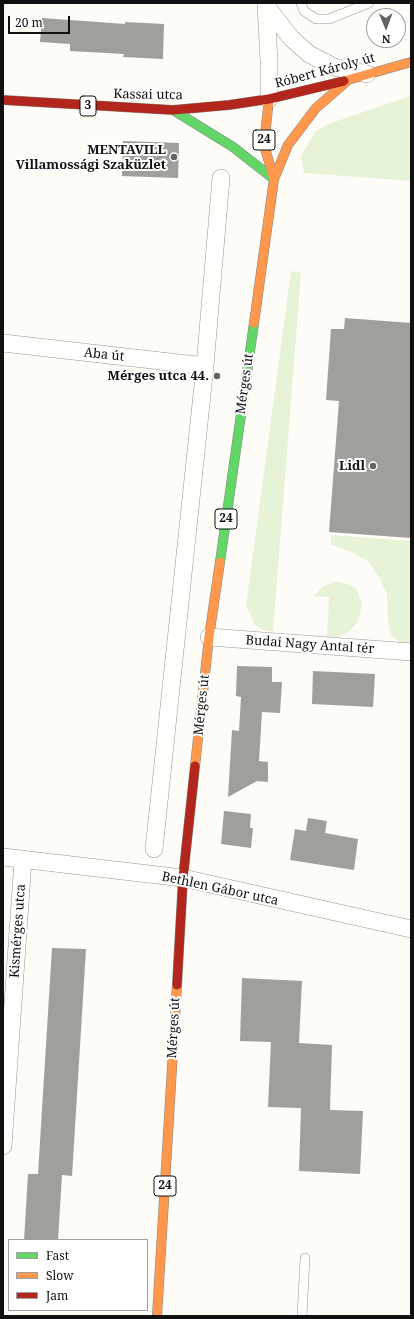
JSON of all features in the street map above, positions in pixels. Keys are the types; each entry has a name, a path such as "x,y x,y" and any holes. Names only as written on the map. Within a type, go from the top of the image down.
{"main road":[{"name":"Róbert Károly út","path":"269,99 348,80 411,62"},
{"path":"173,110 233,147 274,179 288,146 302,126 316,108 348,80"},
{"name":"Kassai utca","path":"3,100 173,110 229,105 269,99"},
{"name":"Mérges út","path":"157,1316 183,878 209,637 274,179 264,144 269,99"}],"street":[{"path":"266,5 291,38 309,54 334,67 367,74"},
{"path":"266,5 269,99"},
{"path":"154,849 205,366 221,178"},
{"name":"Aba út","path":"3,343 205,366"},
{"name":"Budai Nagy Antal tér","path":"209,637 411,652"},
{"name":"Bethlen Gábor utca","path":"3,857 183,878 411,929"},
{"name":"Kismérges utca","path":"3,1146 24,860"}],"lane":[{"path":"301,3 304,11 316,20 329,19 369,3"},
{"path":"302,1316 305,1258"}],"green space":[{"path":"411,96 411,181 304,173 301,156 315,132 328,124"},
{"path":"291,271 301,273 273,632 263,630 255,625 246,606"},
{"path":"331,535 411,541 411,646 402,644 391,635 388,621 387,594 379,577 368,561 331,544"},
{"path":"335,581 348,584 356,588 362,603 357,623 346,634 327,638 329,597 314,596 321,588"}],"building":[{"path":"42,18 125,24 125,22 164,24 163,59 123,57 124,54 70,51 70,44 40,42"},
{"path":"123,141 179,143 178,178 122,176"},
{"name":"Lidl","path":"345,318 411,323 411,538 329,532 339,401 326,400 331,329 344,329"},
{"path":"237,666 272,667 272,682 282,682 280,713 262,712 259,761 268,762 268,782 257,781 228,797 232,730 239,731 241,697 236,696"},
{"path":"313,671 375,674 373,707 312,704"},
{"path":"224,811 251,814 250,828 253,828 251,848 221,844"},
{"path":"308,818 327,821 325,833 358,839 354,870 290,860 295,829 306,831"},
{"path":"52,948 86,949 72,1176 62,1175 58,1239 24,1239 28,1174 38,1174"},
{"path":"242,978 302,981 299,1043 332,1045 330,1110 363,1111 360,1174 299,1171 301,1108 268,1107 271,1042 240,1041"}],"traffic: fast":[{"path":"173,110 233,147 274,179"},
{"path":"220,562 254,323"}],"traffic: slow":[{"path":"344,81 411,62"},
{"path":"274,179 288,145 316,108 346,82"},
{"path":"254,323 274,179 264,145 269,99"},
{"path":"195,766 209,637 220,562"},
{"path":"157,1316 177,985"}],"traffic: jam":[{"path":"3,100 173,110 229,105 269,99 344,81"},
{"path":"177,985 183,878 195,766"}],"place":[{"name":"MENTAVILL Villamossági Szaküzlet","path":"174,157"},
{"name":"Mérges utca 44.","path":"217,376"},
{"name":"Lidl","path":"373,466"}]}
